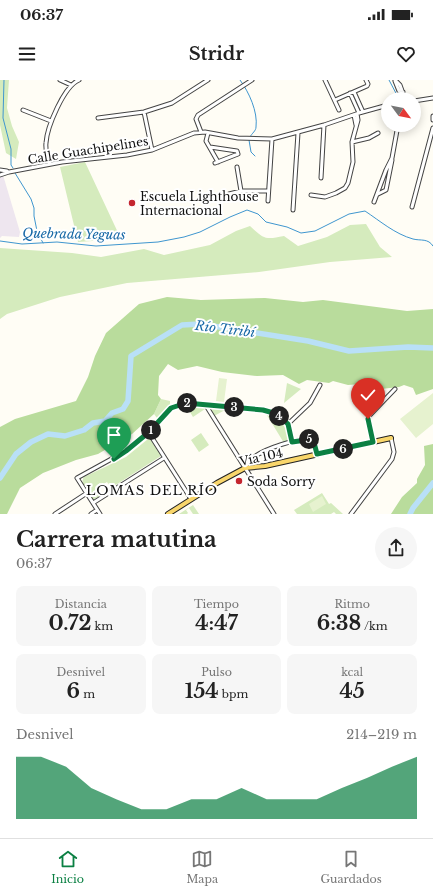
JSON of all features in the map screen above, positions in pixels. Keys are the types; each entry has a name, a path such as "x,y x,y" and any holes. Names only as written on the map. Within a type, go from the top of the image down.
{"main road":[{"name":"Vía 104","path":"168,514 227,477 245,468 265,466 392,438"}],"street":[{"path":"60,80 71,85"},
{"path":"50,164 46,144 51,121 58,105 71,85 79,80"},
{"path":"98,118 144,112 172,103 208,80"},
{"path":"201,132 196,119 198,115 252,80"},
{"path":"325,80 339,110"},
{"path":"335,100 367,86 368,84 366,80"},
{"path":"394,80 400,85 403,92"},
{"path":"394,80 399,91 403,92"},
{"path":"311,195 325,197 345,188 348,183 353,162 352,142 358,120 358,113 352,93"},
{"path":"421,100 433,98"},
{"name":"Calle Guachipelines","path":"0,175 50,164 127,155 152,150 194,133 201,132 238,138 272,139 324,127 358,113 381,107"},
{"path":"23,110 51,121"},
{"path":"144,112 152,150"},
{"path":"321,178 324,127"},
{"path":"412,207 433,128"},
{"path":"352,142 369,138 378,132"},
{"path":"378,194 386,190 398,132"},
{"path":"208,133 206,141 216,162 238,154 237,151 210,147"},
{"path":"293,210 298,133"},
{"path":"268,201 272,139"},
{"path":"374,202 378,194 380,184 392,158"},
{"path":"237,167 241,190"},
{"path":"0,170 9,172"},
{"path":"229,194 241,190 268,191"},
{"path":"288,424 310,403 320,385"},
{"path":"373,442 368,419 370,413 395,389"},
{"path":"100,514 78,478 126,451 149,432 171,408 184,404 205,404 263,410 277,414 288,424 292,442"},
{"path":"205,404 274,514"},
{"path":"149,432 191,499"},
{"path":"351,514 392,459 394,448 392,438"},
{"path":"245,468 252,458 269,449 292,442 313,439 317,454"},
{"path":"93,502 164,458"},
{"path":"55,514 86,493"},
{"path":"91,514 97,510"}],"shaded area":[{"path":"3,175 20,232 19,237 2,236 0,238 0,176"}],"green space":[{"path":"0,80 9,80 7,108 12,126 19,142 16,159 6,153 0,125"},
{"path":"85,162 121,239 78,242 60,167"},
{"path":"366,224 380,247 392,257 330,262 259,272 127,283 60,297 7,314 0,319 0,248 72,253 101,257 144,249 164,255 210,245 236,231 250,226 262,236 273,238 284,236 298,246 327,237 350,225"},
{"path":"167,297 201,300 265,298 303,302 323,300 407,311 433,309 433,389 416,395 413,388 404,385 381,389 373,383 348,385 333,381 329,383 307,380 299,384 283,375 257,376 222,372 197,366 178,370 168,364 159,376 158,395 161,399 154,414 132,434 98,454 76,460 43,473 20,488 7,514 0,514 0,427 15,419 76,401 88,377 95,356 106,333 139,304"},
{"path":"219,378 227,379 224,402 216,401"},
{"path":"287,383 301,389 284,403"},
{"path":"433,393 433,424 416,438 400,419"},
{"path":"161,399 170,401 170,407 157,418 154,414"},
{"path":"190,405 203,406 205,409 193,417 187,407"},
{"path":"209,407 223,407 225,410 214,416"},
{"path":"265,412 274,415 281,421 289,438 286,442 284,443"},
{"path":"201,433 209,445 199,452 191,440"},
{"path":"148,439 151,440 161,456 111,488 107,482 102,485 100,483 95,487 101,495 93,500 83,486 84,477 126,457"},
{"path":"433,444 433,514 391,514 402,497 417,483 417,479 425,465 424,446"},
{"path":"322,493 329,504 331,503 343,514 336,514 334,512 331,514 297,514 294,510"},
{"path":"322,496 326,504 313,512 309,504"},
{"path":"193,505 199,514 193,514 189,508 186,510 188,513 187,514 179,514"}],"waterway":[{"path":"4,80 3,118 11,149 11,165 13,168"},
{"path":"240,80 250,96 256,115 256,128 250,137"},
{"path":"389,80 395,92"},
{"path":"249,140 251,152 255,156"},
{"path":"15,173 31,199 34,208 37,231 43,243"},
{"name":"Quebrada Yeguas","path":"0,241 22,244 57,242 96,246 158,242 200,232 247,210 258,214 266,222 287,227 301,233 315,231 349,214 365,211 400,234 413,239 427,241 433,246"},
{"name":"Río Tiribí","path":"0,478 16,454 31,442 48,434 65,436 84,430 93,423 105,421 112,413 123,409 128,401 131,356 182,325 200,324 308,341 349,351 408,347 433,348"},
{"path":"410,514 433,483"}],"place":[{"name":"Escuela Lighthouse Internacional","path":"132,203"},
{"name":"Soda Sorry","path":"239,481"}],"district":[{"name":"LOMAS DEL RÍO","path":"152,490"}],"route":[{"path":"114,459 138,442 171,408 186,403 263,410 277,414 288,424 292,442 312,438 314,440 317,454 373,442 368,419"}]}
